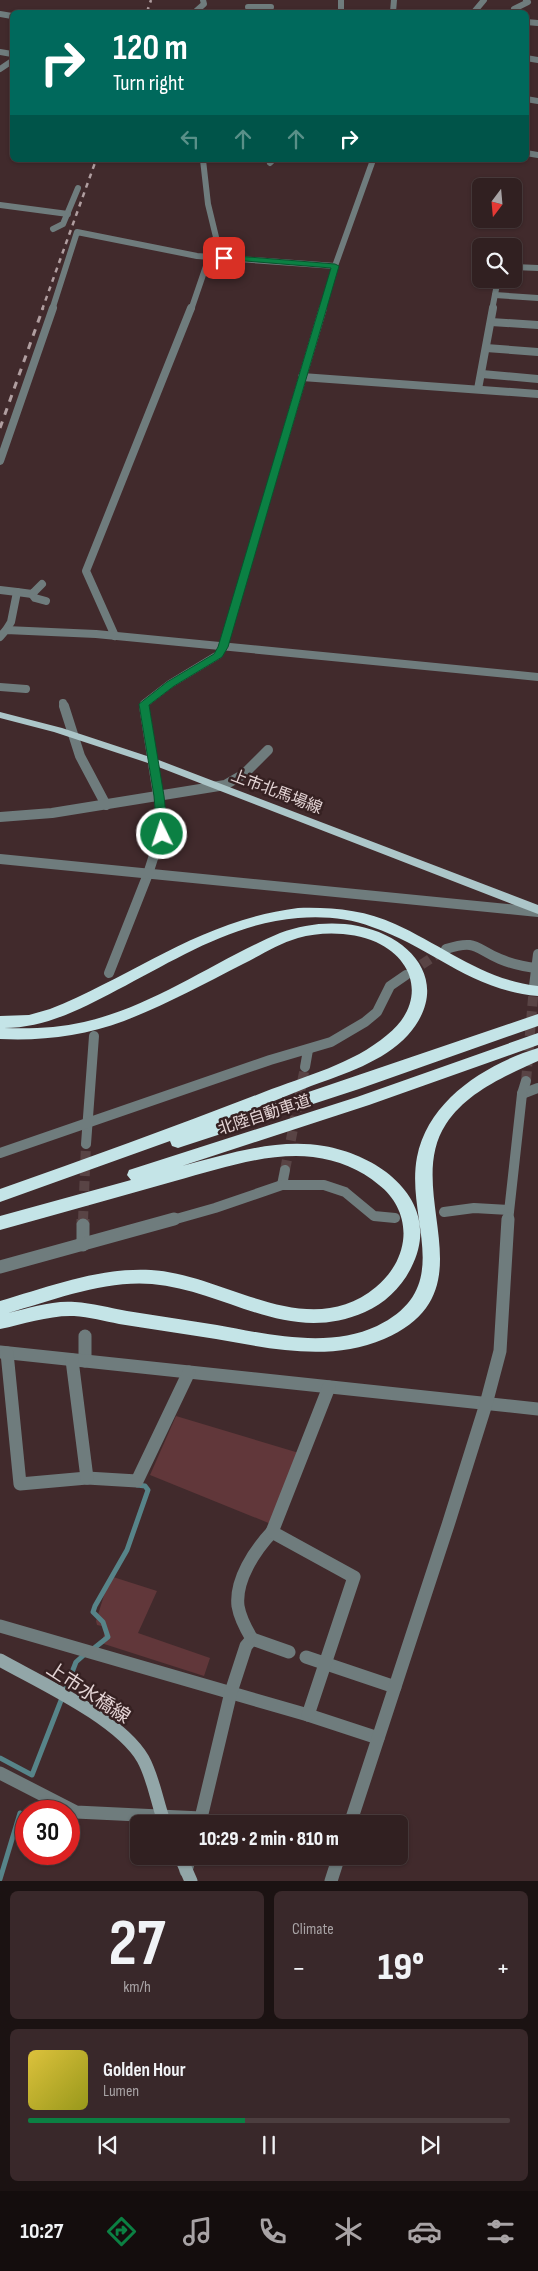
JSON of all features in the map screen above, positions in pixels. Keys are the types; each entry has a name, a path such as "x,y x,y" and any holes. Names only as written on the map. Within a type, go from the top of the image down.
{"highway":[{"path":"0,1022 12,1023 50,1016 233,925 269,916 297,912 324,912 354,916 380,924 480,977 504,986 536,988"},
{"path":"0,1033 34,1035 97,1024 161,998 282,939 320,929 354,931 384,940 409,960 418,974 420,985 416,1008 401,1030 376,1052 350,1066 182,1131 0,1196"},
{"name":"北陸自動車道","path":"0,1196 242,1122 538,1020"},
{"name":"北陸自動車道","path":"0,1216 239,1142 538,1039"},
{"path":"0,1322 42,1312 74,1310 299,1344 346,1343 382,1333 409,1315 418,1304 432,1272 434,1256 423,1181 425,1160 432,1135 454,1103 474,1087 503,1070 538,1054"},
{"path":"0,1223 198,1168 274,1152 299,1150 337,1155 368,1167 392,1186 402,1199 408,1211 412,1229 411,1246 406,1262 389,1287 373,1299 340,1313 313,1317 278,1314 198,1285 151,1276 115,1280 0,1308"}],"main road":[{"name":"上市北馬場線","path":"0,715 73,734 152,761 538,911"},
{"name":"上市水橋線","path":"0,1660 119,1732 138,1752 151,1781 161,1815"}],"street":[{"path":"197,10 204,4 203,0"},
{"path":"248,7 272,9 271,3 275,0"},
{"path":"474,10 484,0"},
{"path":"514,9 528,2 526,0"},
{"path":"115,636 86,571 126,464 166,368 169,366 216,237 208,204 203,162"},
{"path":"109,973 162,834 159,796 144,704 170,684 218,655 223,647 335,266 371,162"},
{"path":"54,228 63,224 78,188"},
{"path":"0,205 68,214"},
{"path":"0,461 62,282 77,232 210,257 335,266"},
{"path":"522,267 538,268"},
{"path":"478,389 497,288"},
{"path":"496,295 538,298"},
{"path":"491,322 538,325"},
{"path":"486,348 538,352"},
{"path":"482,374 538,379"},
{"path":"302,377 538,394"},
{"path":"32,594 42,584"},
{"path":"0,590 32,594 35,598 46,601"},
{"path":"3,633 11,622 17,592"},
{"path":"3,633 115,636 538,677"},
{"path":"0,686 26,689"},
{"path":"63,703 80,756 106,805"},
{"path":"0,817 52,813 225,785 244,774 268,750"},
{"path":"0,859 482,908 538,911"},
{"path":"446,949 461,944 472,945 484,948 491,956 504,961 537,968"},
{"path":"536,988 538,954"},
{"path":"0,1153 86,1125 270,1060 331,1042 365,1022 377,1012 390,986 406,975"},
{"path":"86,1144 94,1036"},
{"path":"305,1067 308,1050"},
{"path":"353,1815 486,1404 500,1351 509,1210 522,1094 526,1081"},
{"path":"522,1094 538,1088"},
{"path":"282,1185 285,1170"},
{"path":"0,1267 215,1208 282,1185 324,1185 345,1192 374,1216 395,1218"},
{"path":"444,1212 474,1208 509,1210"},
{"path":"83,1224 83,1245"},
{"path":"85,1336 78,1361 87,1478"},
{"path":"189,1372 138,1481 87,1478 20,1484 4,1353 189,1372 486,1404 538,1408"},
{"path":"289,1652 252,1639 242,1621 238,1598 247,1570 262,1541 272,1532 329,1387"},
{"path":"272,1532 354,1577 308,1715"},
{"path":"0,1626 231,1692 378,1738"},
{"path":"201,1815 231,1692 246,1646 252,1639"},
{"path":"306,1657 325,1665 395,1686"},
{"path":"0,1773 76,1812 130,1817"},
{"path":"332,1881 337,1865"}],"shaded area":[{"path":"176,1416 299,1453 271,1524 150,1475"},
{"path":"110,1576 157,1591 138,1633 210,1658 204,1676 101,1643 107,1627 97,1625 96,1621"}],"waterway":[{"path":"93,1649 108,1637 103,1622 93,1612 95,1606 127,1550 148,1490 145,1486 137,1485"},
{"path":"0,1758 32,1775 76,1662 85,1654"},
{"path":"0,1879 15,1830"}],"tunnel":[{"path":"409,973 445,949"},
{"path":"526,1081 534,986"},
{"path":"285,1170 305,1067"},
{"path":"83,1221 86,1144"}],"railway":[{"path":"148,10 151,0"},
{"path":"42,310 95,162"},
{"path":"0,428 43,308"}],"route":[{"path":"162,834 163,827 159,796 144,704 170,684 218,655 223,647 335,266 224,258"}]}
